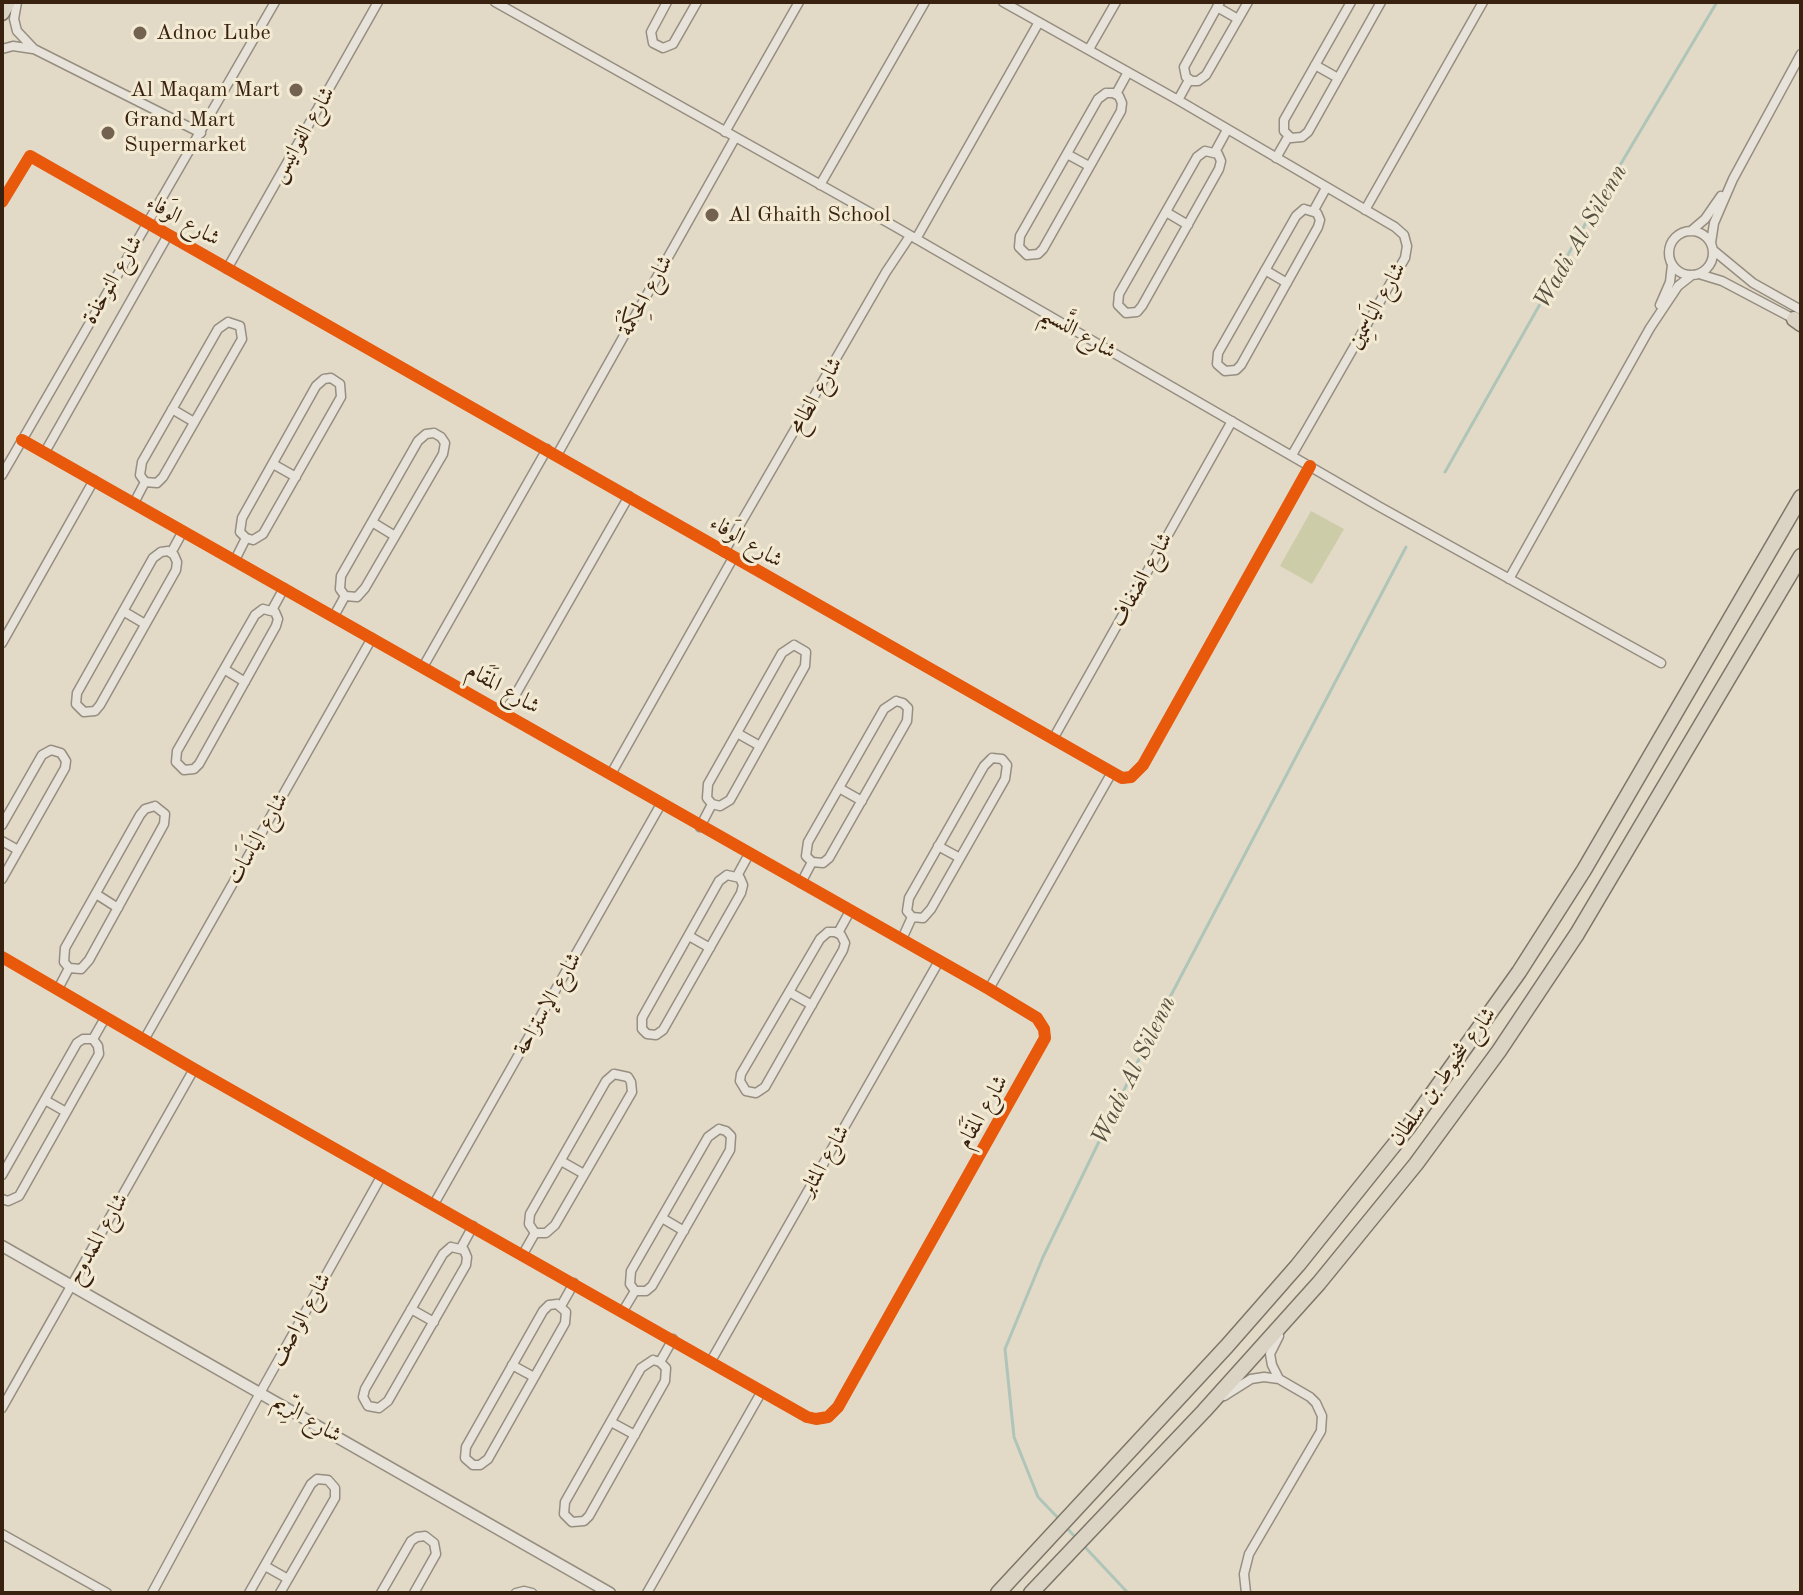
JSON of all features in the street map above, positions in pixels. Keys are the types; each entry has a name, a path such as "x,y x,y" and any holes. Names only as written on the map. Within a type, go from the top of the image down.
{"main road":[{"path":"2,13 8,2"},
{"name":"شارع شخبوط بن سلطان","path":"998,1593 1298,1265 1407,1129 1479,1031 1584,870 1801,497"},
{"name":"شارع شخبوط بن سلطان","path":"1033,1591 1204,1411 1353,1243 1416,1164 1577,934 1801,556"}],"street":[{"path":"17,2 14,19 17,31 34,49"},
{"name":"شارع النوخذة","path":"2,475 275,2"},
{"name":"شارع الفوانيس","path":"227,269 378,2"},
{"name":"شارع النَّسيم","path":"495,2 1661,663"},
{"path":"667,2 650,36 656,46 663,48 673,44 697,2"},
{"path":"725,132 799,2"},
{"path":"820,185 925,2"},
{"name":"شارع اليَاسمِين","path":"1003,2 1365,210 1400,231 1406,240 1407,252 1292,455"},
{"path":"1089,49 1116,2"},
{"path":"1238,19 1218,4 1185,64 1184,74 1189,80 1204,78 1248,2"},
{"path":"1351,2 1284,120 1284,131 1288,137 1295,139 1305,135 1381,2"},
{"path":"1365,210 1483,2"},
{"name":"شارع الطامح","path":"611,774 729,555 745,519 886,272 1039,22"},
{"path":"2,49 13,46 34,49 201,133"},
{"path":"1509,579 1650,328 1678,286 1712,262 1714,223 1733,179 1801,54"},
{"path":"1315,65 1338,78"},
{"path":"1116,94 1128,72"},
{"path":"1178,100 1189,80"},
{"path":"1106,93 1116,94 1121,99 1122,107 1041,252 1030,256 1023,253 1018,244 1020,236 1098,99 1106,93"},
{"path":"1215,152 1227,130"},
{"path":"1276,158 1288,137"},
{"name":"شارع الحِكْمَة","path":"557,455 735,138"},
{"path":"1205,151 1215,152 1220,157 1221,165 1142,306 1133,313 1122,311 1118,305 1119,294 1197,157 1205,151"},
{"path":"1067,154 1089,166"},
{"name":"شارع الوَفاء","path":"2,202 30,156 1111,774"},
{"path":"1650,328 1670,282 1670,251 1674,239 1691,231 1705,219 1733,179"},
{"path":"1314,210 1326,188"},
{"path":"1304,209 1314,210 1320,224 1239,368 1232,372 1221,370 1217,364 1218,353 1296,216 1304,209"},
{"path":"1166,212 1188,225"},
{"path":"1691,231 1703,234 1712,246 1757,286 1799,319"},
{"name":"شارع النوخذة","path":"45,452 168,235"},
{"path":"1672,263 1680,272 1722,281 1799,319"},
{"path":"1265,270 1287,283"},
{"path":"228,322 238,324 242,329 242,339 194,422 163,477 153,484 145,482 140,475 140,466 220,326 228,322"},
{"path":"324,379 334,379 341,387 341,397 296,477 261,537 253,540 246,538 240,532 240,523 318,383 324,379"},
{"path":"172,409 194,422"},
{"name":"شارع الضفاف","path":"1053,739 1232,421"},
{"path":"426,434 438,434 445,443 444,451 362,592 353,598 345,596 340,589 341,576 372,522 420,438 426,434"},
{"name":"شارع المَقَام","path":"4,962 58,989 811,1419 825,1418 835,1411 1035,1061 1045,1038 1040,1021 989,989 22,440"},
{"path":"423,667 547,449"},
{"path":"273,464 296,477"},
{"path":"989,989 1111,774 1127,778 1143,765 1310,466"},
{"path":"2,643 94,480"},
{"path":"134,503 145,482"},
{"path":"505,713 629,496"},
{"path":"372,522 395,536"},
{"path":"171,553 183,531"},
{"path":"235,560 246,538"},
{"path":"161,552 171,553 176,558 177,566 100,705 91,712 80,710 76,704 77,693 153,558 161,552"},
{"path":"272,610 284,588"},
{"path":"334,616 345,596"},
{"path":"263,609 272,610 278,622 197,767 191,770 180,768 175,759 177,751 255,615 263,609"},
{"path":"123,611 145,624"},
{"name":"شارع اليَاسَات","path":"144,1040 372,638"},
{"path":"791,646 801,647 807,656 807,663 760,746 727,803 720,806 712,804 707,798 707,789 737,733 782,653 791,646"},
{"path":"224,669 245,682"},
{"path":"892,702 903,703 909,711 909,718 862,801 829,858 819,864 812,862 806,856 806,847 839,788 886,706 892,702"},
{"path":"737,733 760,746"},
{"path":"2,825 42,755 51,750 61,753 66,761 65,768 2,879"},
{"path":"992,758 1002,759 1007,765 1007,775 960,858 926,916 919,919 912,917 907,911 909,898 938,846 984,766 992,758"},
{"path":"839,788 862,801"},
{"name":"شارع الإستراحة","path":"434,1204 661,804"},
{"path":"700,827 712,804"},
{"path":"151,806 161,809 166,817 164,824 84,967 77,970 69,968 63,958 65,948 96,894 143,811 151,806"},
{"path":"2,841 18,850"},
{"path":"938,846 960,858"},
{"path":"737,876 749,854"},
{"path":"801,883 812,862"},
{"path":"727,875 737,876 743,889 710,948 663,1030 656,1035 647,1034 642,1029 642,1018 719,881 727,875"},
{"path":"96,894 118,908"},
{"path":"838,933 850,911"},
{"path":"902,939 912,917"},
{"path":"831,931 838,933 844,947 763,1090 756,1093 746,1091 740,1081 741,1074 822,936 831,931"},
{"path":"689,936 710,948"},
{"name":"شارع المثابر","path":"711,1361 939,961"},
{"path":"58,989 69,968"},
{"path":"789,992 812,1005"},
{"path":"93,1039 105,1018"},
{"path":"2,1175 77,1043 83,1039 93,1039"},
{"path":"2,1199 12,1200 19,1196 99,1054 93,1039"},
{"name":"شارع الممدوح","path":"2,1408 194,1069"},
{"path":"625,1075 631,1082 632,1092 552,1229 546,1233 535,1233 529,1224 529,1217 608,1078 625,1075"},
{"path":"45,1100 66,1112"},
{"path":"719,1129 726,1131 731,1136 731,1147 684,1231 652,1286 646,1291 635,1291 630,1284 630,1276 662,1218 710,1134 719,1129"},
{"path":"561,1161 584,1174"},
{"name":"شارع الواصف","path":"152,1593 382,1175"},
{"path":"662,1218 684,1231"},
{"path":"461,1248 473,1226"},
{"path":"523,1254 535,1233"},
{"name":"شارع الرِّيم","path":"2,1246 610,1593"},
{"path":"451,1247 461,1248 466,1253 467,1261 386,1405 379,1408 368,1406 364,1400 365,1389 445,1251 451,1247"},
{"path":"561,1306 574,1283"},
{"path":"623,1311 635,1291"},
{"path":"553,1304 561,1306 566,1312 566,1320 488,1459 480,1465 469,1463 464,1454 466,1447 545,1308 553,1304"},
{"path":"411,1309 434,1322"},
{"path":"1279,1379 1270,1354 1292,1312"},
{"path":"660,1362 673,1339"},
{"path":"653,1360 660,1362 666,1368 667,1377 589,1516 584,1521 572,1522 564,1514 565,1502 643,1365 653,1360"},
{"path":"512,1365 534,1377"},
{"path":"1204,1411 1251,1379 1264,1377 1279,1379 1316,1403 1322,1416 1322,1424 1249,1554 1244,1574 1246,1593"},
{"path":"647,1593 762,1391"},
{"path":"611,1422 635,1435"},
{"path":"249,1593 311,1484 317,1479 328,1480 335,1488 335,1498 280,1593"},
{"path":"2,1534 107,1593"},
{"path":"381,1593 411,1541 425,1536 434,1543 436,1554 414,1593"},
{"path":"265,1566 288,1579"},
{"path":"516,1593 532,1593"}],"green space":[{"path":"1311,511 1344,529 1312,584 1280,566"}],"waterway":[{"name":"Wadi Al Silenn","path":"1445,472 1591,214 1717,2"},
{"name":"Wadi Al Silenn","path":"1060,1520 1038,1497 1014,1437 1005,1349 1043,1257 1158,1020 1406,547"},
{"name":"Wadi Al Silenn","path":"1065,1526 1076,1538"},
{"name":"Wadi Al Silenn","path":"1084,1546 1128,1593"}],"cycle path":[{"path":"2,202 30,156 1122,778 1131,777 1143,765 1310,466"},
{"path":"2,957 807,1417 816,1419 828,1417 838,1407 1045,1038 1044,1029 1037,1018 989,989 22,440"}],"place":[{"name":"Adnoc Lube","path":"140,33"},
{"name":"Al Maqam Mart","path":"296,90"},
{"name":"Grand Mart Supermarket","path":"108,133"},
{"name":"Al Ghaith School","path":"712,215"}]}
